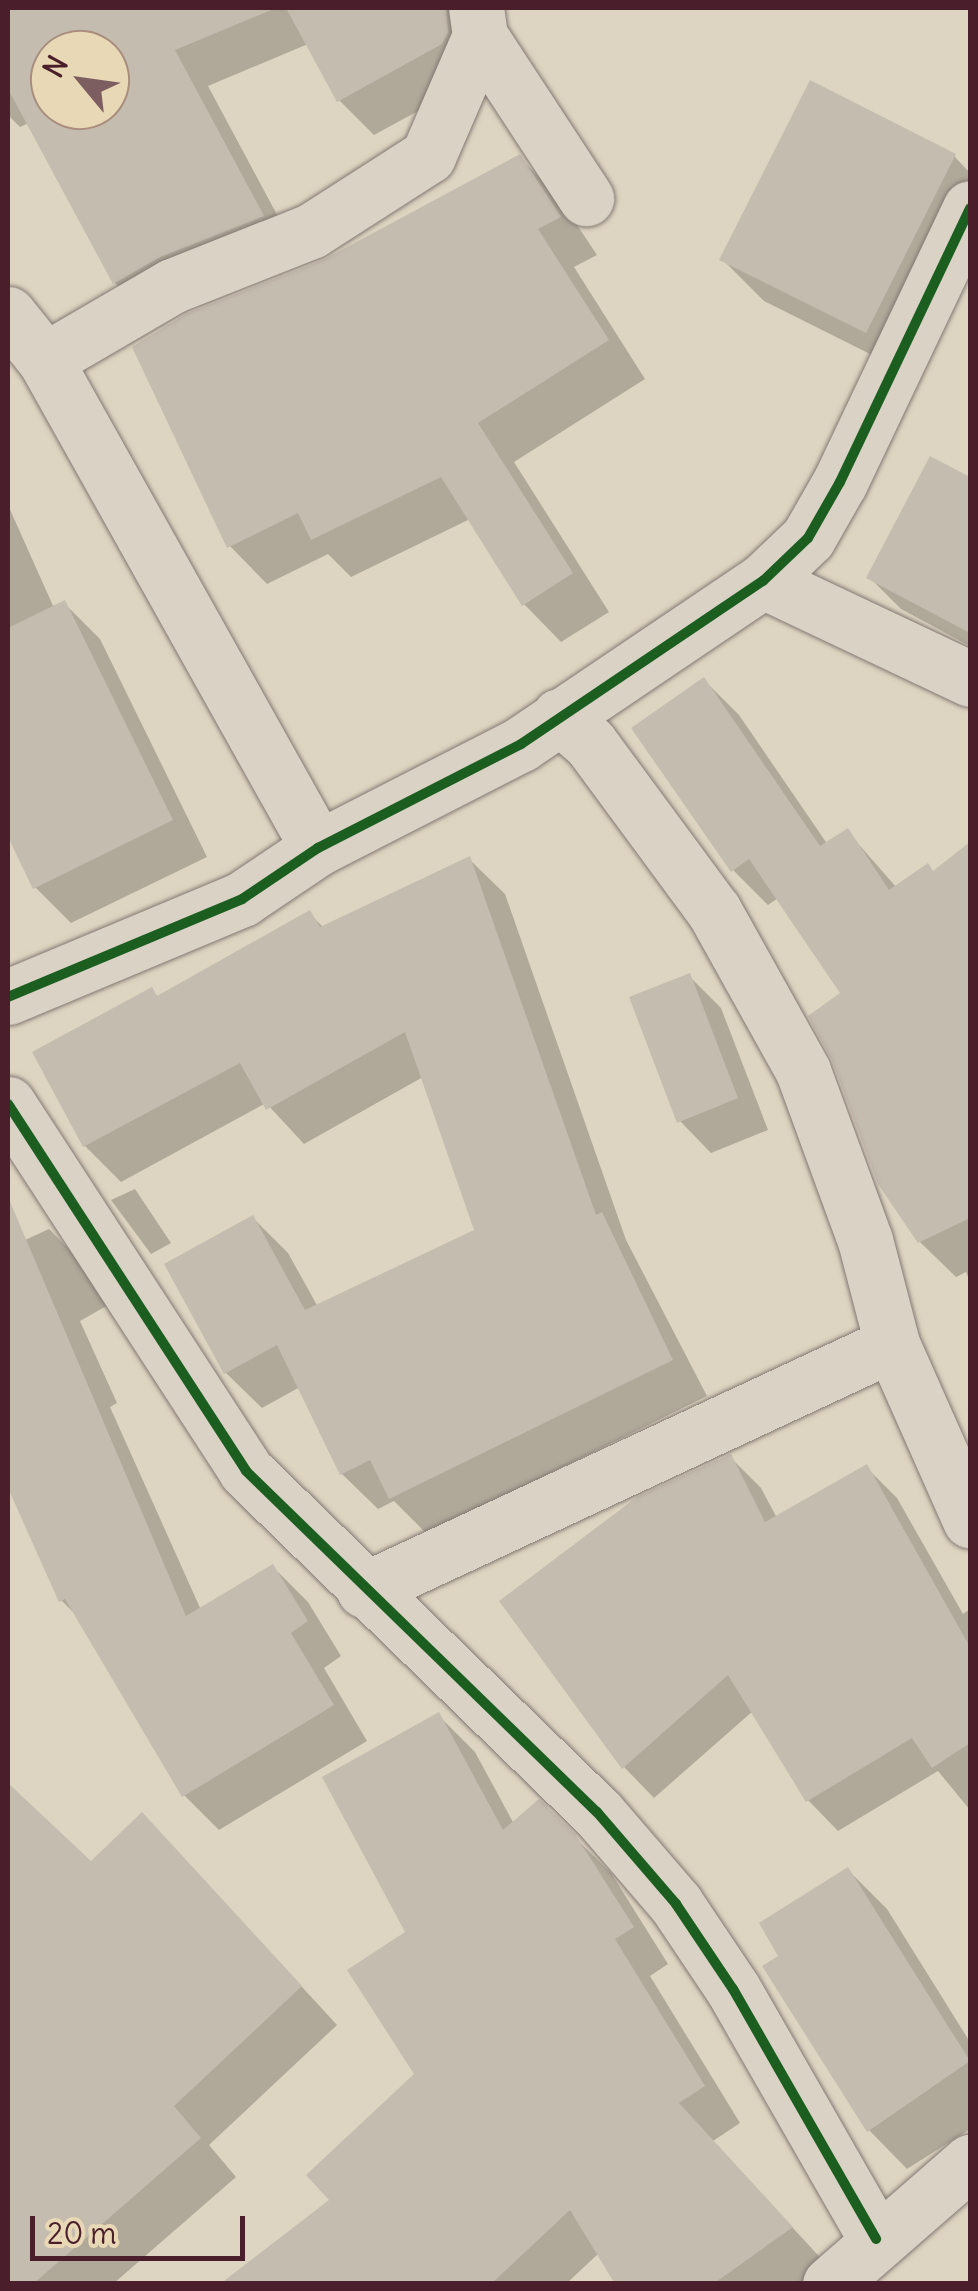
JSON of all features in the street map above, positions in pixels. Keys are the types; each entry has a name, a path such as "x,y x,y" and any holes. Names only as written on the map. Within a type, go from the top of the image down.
{"street":[{"path":"478,22 586,198"},
{"path":"45,360 172,286 311,231 428,156 478,22"},
{"path":"8,997 242,899 318,848 520,744 762,581 808,538 840,482 970,208"},
{"path":"8,314 45,360 318,848"},
{"path":"762,581 970,679"},
{"path":"560,716 612,771 714,911 804,1071 865,1240 892,1344 970,1520"},
{"path":"8,1104 246,1472 597,1812 676,1904 733,1989 876,2240"},
{"path":"364,1590 892,1344"},
{"path":"830,2284 970,2162"}],"building":[{"path":"8,8 276,8 175,50 264,216 160,257 113,284 30,130 130,130 130,30 30,30 30,130 8,89"},
{"path":"286,8 446,8 448,32 442,44 337,102"},
{"path":"810,80 956,154 866,333 719,260"},
{"path":"520,154 561,217 538,229 609,340 478,423 573,573 522,606 441,477 311,540 298,513 227,548 132,347 186,314 323,260"},
{"path":"930,456 970,477 970,633 866,578"},
{"path":"65,600 173,820 33,889 8,837 8,628"},
{"path":"704,677 820,846 848,828 889,890 928,863 933,871 970,842 970,1218 918,1243 878,1184 832,1060 808,1016 840,993 749,859 731,872 631,728"},
{"path":"470,856 596,1215 602,1212 673,1360 389,1499 370,1460 340,1475 277,1345 224,1374 164,1264 253,1215 305,1310 474,1230 405,1032 266,1110 240,1063 83,1147 32,1052 152,987 157,996 310,910 320,927"},
{"path":"690,973 738,1098 677,1123 629,997"},
{"path":"8,1197 186,1616 273,1564 308,1621 291,1633 334,1705 182,1797 65,1599 59,1602 8,1488"},
{"path":"731,1454 765,1522 867,1464 970,1647 970,1743 932,1768 912,1738 806,1802 728,1675 622,1769 499,1601 637,1497"},
{"path":"439,1712 503,1830 539,1799 575,1834 634,1927 615,1939 705,2086 679,2103 793,2227 713,2284 615,2284 570,2210 491,2284 220,2284 329,2200 306,2175 414,2074 347,1970 405,1932 322,1777"},
{"path":"8,1783 91,1861 142,1812 302,1986 174,2106 201,2138 33,2284 8,2284"},
{"path":"848,1867 970,2061 867,2132 762,1966 778,1956 759,1923"}],"cycle path":[{"path":"8,997 242,899 318,848 521,744 763,581 808,538 840,482 970,208"},
{"path":"8,1104 246,1471 597,1812 676,1904 733,1989 876,2239"}]}
